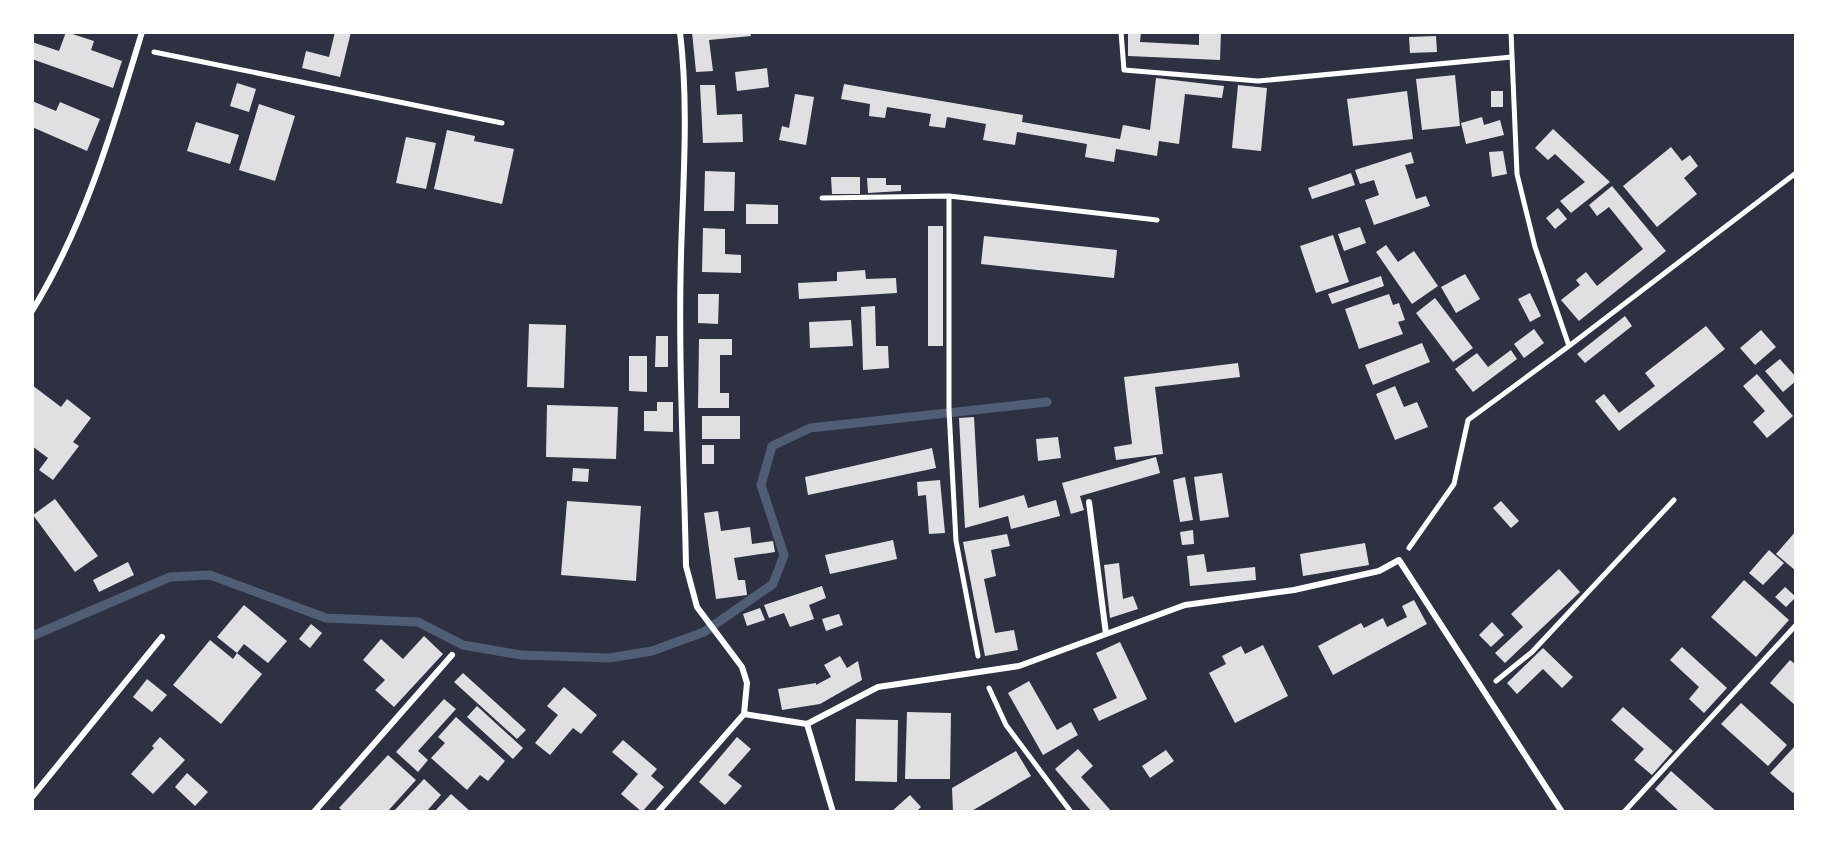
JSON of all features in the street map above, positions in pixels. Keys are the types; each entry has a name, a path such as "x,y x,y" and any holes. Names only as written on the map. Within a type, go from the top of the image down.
{"lane":[{"path":"32,311 84,209 113,132 142,32"},
{"path":"658,812 744,714 747,683 742,667 697,607 686,566 681,312 685,101 680,32"},
{"path":"1089,502 1106,634"},
{"path":"744,714 807,724 878,687 1019,666 1185,605 1294,590 1379,571 1399,560 1562,812"},
{"path":"32,797 162,637"},
{"path":"314,812 452,655"},
{"path":"807,724 833,812"}],"path":[{"path":"1121,32 1124,70 1258,81 1512,57"},
{"path":"1511,32 1517,174 1535,247 1569,346"},
{"path":"137,48 502,123"},
{"path":"1399,560 1454,484 1468,420 1796,173"},
{"path":"949,196 949,410 956,541 982,672 1006,725 1071,812"},
{"path":"822,198 949,196 1157,220"},
{"path":"1483,691 1532,652 1674,500"},
{"path":"1624,812 1796,625"}],"building":[{"path":"66,32 94,41 91,50 122,61 113,88 32,59 32,42 59,51"},
{"path":"335,32 351,32 340,77 302,68 306,51 329,57"},
{"path":"692,32 750,32 751,36 709,40 713,71 696,72"},
{"path":"1128,32 1141,32 1140,42 1199,45 1199,32 1221,32 1220,60 1128,56"},
{"path":"1436,36 1437,52 1410,53 1409,37"},
{"path":"767,68 769,87 737,91 735,72"},
{"path":"1455,75 1460,126 1422,130 1416,79"},
{"path":"1156,78 1224,86 1222,98 1185,94 1179,144 1159,141 1157,156 1116,149 1114,162 1085,157 1087,144 1017,132 1015,145 983,140 986,124 947,117 945,128 929,126 931,114 887,107 885,118 869,116 870,104 841,99 844,84 1023,115 1022,122 1120,139 1123,125 1150,130"},
{"path":"237,83 256,89 249,112 230,106"},
{"path":"700,85 715,85 717,115 742,114 743,142 703,143"},
{"path":"1238,85 1267,88 1261,151 1232,148"},
{"path":"1407,91 1413,139 1353,146 1347,99"},
{"path":"1491,91 1503,91 1503,107 1491,107"},
{"path":"795,94 814,97 806,145 779,140 782,126 789,128"},
{"path":"32,101 56,111 60,102 100,119 87,151 32,127"},
{"path":"259,104 295,116 275,181 239,170"},
{"path":"1482,117 1484,125 1500,120 1504,135 1466,144 1461,123"},
{"path":"196,122 239,135 230,164 187,151"},
{"path":"1553,129 1610,182 1571,213 1560,201 1585,182 1555,154 1548,160 1535,148"},
{"path":"447,130 475,136 474,141 514,149 502,204 434,189"},
{"path":"406,137 436,143 426,189 396,183"},
{"path":"1671,147 1682,161 1690,155 1698,166 1684,178 1697,194 1657,227 1623,186"},
{"path":"1503,151 1507,174 1492,177 1489,152"},
{"path":"1411,152 1414,163 1405,165 1416,199 1426,196 1430,206 1374,225 1365,200 1379,195 1374,180 1360,184 1355,170"},
{"path":"705,171 735,172 734,211 704,211"},
{"path":"1351,173 1355,185 1312,199 1308,188"},
{"path":"831,177 860,177 860,194 832,194"},
{"path":"867,178 886,178 886,185 901,185 901,191 868,193"},
{"path":"1612,186 1666,251 1579,321 1561,300 1580,285 1576,280 1586,272 1597,286 1643,249 1609,207 1597,216 1589,205"},
{"path":"746,204 778,205 778,224 746,224"},
{"path":"1558,208 1567,219 1555,229 1546,218"},
{"path":"928,226 943,226 943,346 928,346"},
{"path":"1360,227 1366,243 1344,251 1338,234"},
{"path":"703,228 725,229 725,254 741,255 741,273 702,272"},
{"path":"1333,235 1349,282 1316,293 1300,246"},
{"path":"984,236 1117,250 1114,278 981,264"},
{"path":"1386,245 1398,262 1414,251 1438,286 1412,304 1376,252"},
{"path":"865,270 866,279 896,278 897,293 799,299 798,283 837,281 837,272"},
{"path":"1465,274 1480,299 1456,313 1441,287"},
{"path":"1381,276 1384,286 1332,304 1328,294"},
{"path":"1530,293 1541,316 1530,322 1518,299"},
{"path":"698,294 719,294 718,324 698,323"},
{"path":"1389,294 1393,305 1399,303 1405,320 1398,322 1403,334 1359,349 1345,309"},
{"path":"1435,298 1473,348 1453,362 1416,313"},
{"path":"875,306 876,346 888,346 889,368 863,370 861,307"},
{"path":"1625,316 1632,326 1585,363 1577,354"},
{"path":"851,320 853,346 810,348 809,322"},
{"path":"529,324 566,325 564,388 527,387"},
{"path":"1706,326 1725,349 1619,431 1595,401 1604,394 1619,413 1655,386 1645,373"},
{"path":"1534,329 1544,343 1524,358 1514,344"},
{"path":"1761,330 1776,347 1755,365 1740,348"},
{"path":"656,336 668,336 668,367 655,367"},
{"path":"699,339 732,339 732,355 720,355 720,393 729,393 729,408 698,408"},
{"path":"1422,343 1430,362 1373,385 1365,365"},
{"path":"1511,350 1517,359 1473,392 1455,369 1477,353 1488,367"},
{"path":"629,356 647,356 647,392 629,391"},
{"path":"1780,359 1796,377 1796,381 1783,392 1765,371"},
{"path":"1238,363 1240,377 1155,387 1163,454 1116,460 1114,447 1132,444 1124,377"},
{"path":"1757,374 1793,416 1767,438 1753,422 1765,411 1743,386"},
{"path":"32,385 61,407 67,399 91,418 73,442 79,446 53,480 39,470 48,458 32,446"},
{"path":"1395,386 1404,407 1417,402 1428,427 1395,440 1376,394"},
{"path":"657,402 673,402 673,432 644,431 644,411 657,411"},
{"path":"547,405 618,407 616,459 546,457"},
{"path":"702,416 740,416 740,439 702,439"},
{"path":"974,417 979,508 1024,495 1028,508 1056,500 1060,516 1011,529 1008,516 965,528 959,418"},
{"path":"1058,437 1061,458 1038,461 1036,439"},
{"path":"702,445 714,445 714,464 702,464"},
{"path":"932,448 936,468 808,495 805,477"},
{"path":"1156,457 1160,473 1080,496 1084,510 1071,514 1062,483"},
{"path":"573,468 589,469 588,482 572,481"},
{"path":"1222,473 1229,517 1200,521 1194,477"},
{"path":"1185,477 1193,520 1180,522 1173,480"},
{"path":"940,480 945,533 929,534 926,495 918,496 917,482"},
{"path":"55,499 98,556 75,572 33,515"},
{"path":"567,501 641,506 636,581 561,575"},
{"path":"1501,501 1519,521 1511,528 1493,508"},
{"path":"718,511 721,531 750,527 752,544 773,541 775,552 734,558 738,580 745,580 747,595 716,599 704,513"},
{"path":"1193,530 1194,544 1182,545 1180,532"},
{"path":"1796,531 1796,571 1776,554"},
{"path":"1007,534 1010,546 991,550 996,576 984,579 995,633 1014,630 1018,650 985,656 963,542"},
{"path":"893,540 897,559 830,574 825,555"},
{"path":"1365,543 1369,565 1303,576 1300,554"},
{"path":"1769,550 1784,563 1763,585 1749,573"},
{"path":"1204,554 1207,572 1255,567 1256,580 1190,586 1187,556"},
{"path":"128,562 134,575 99,592 93,580"},
{"path":"1119,563 1123,599 1133,596 1138,609 1110,618 1104,565"},
{"path":"1559,569 1580,592 1505,663 1495,653 1523,627 1511,614"},
{"path":"1744,580 1789,620 1756,657 1711,617"},
{"path":"822,586 826,598 809,605 814,619 790,627 784,613 769,618 764,605"},
{"path":"1785,587 1796,597 1786,607 1775,597"},
{"path":"1414,600 1427,624 1333,675 1318,646 1361,623 1364,628 1383,618 1387,627 1407,617 1402,606"},
{"path":"244,605 287,641 268,663 244,644 237,653 217,637"},
{"path":"760,608 765,620 747,626 743,614"},
{"path":"839,614 843,625 826,631 822,619"},
{"path":"1492,622 1504,635 1491,647 1479,635"},
{"path":"311,624 322,633 310,648 299,639"},
{"path":"424,636 443,654 394,707 375,690 385,680 363,660 381,639 403,659"},
{"path":"210,640 233,659 237,653 262,674 221,724 173,685"},
{"path":"1120,642 1147,699 1099,721 1093,709 1117,698 1096,653"},
{"path":"1263,645 1288,696 1235,723 1209,673 1226,664 1222,656 1241,646 1245,654"},
{"path":"1682,647 1727,688 1704,713 1689,699 1699,687 1670,660"},
{"path":"1543,648 1573,677 1562,688 1543,669 1517,694 1507,683"},
{"path":"840,656 847,668 858,661 862,680 820,704 782,710 778,689 816,685 831,677 824,665"},
{"path":"1790,660 1796,665 1796,706 1770,683"},
{"path":"463,673 526,730 517,739 454,682"},
{"path":"147,679 167,695 152,712 133,697"},
{"path":"1029,681 1057,730 1071,722 1078,735 1043,755 1008,693"},
{"path":"564,687 597,715 581,734 573,728 550,755 535,743 558,715 547,706"},
{"path":"444,699 456,709 418,751 428,760 418,772 396,752"},
{"path":"1741,703 1787,745 1768,766 1721,724"},
{"path":"477,706 523,748 513,759 467,717"},
{"path":"1623,707 1673,751 1652,775 1634,760 1644,749 1611,720"},
{"path":"907,712 951,713 950,779 905,779"},
{"path":"456,717 505,761 488,781 480,775 467,790 431,758 445,743 438,737"},
{"path":"856,719 898,720 897,782 855,781"},
{"path":"160,737 185,760 153,794 131,774"},
{"path":"737,737 751,749 728,775 742,786 725,805 699,782"},
{"path":"623,740 657,769 651,776 664,787 642,812 621,794 638,774 612,752"},
{"path":"1796,745 1796,790 1793,793 1770,773"},
{"path":"1078,749 1093,766 1081,777 1112,812 1092,812 1055,769"},
{"path":"1166,750 1174,761 1150,778 1142,766"},
{"path":"1016,751 1031,776 970,812 953,812 952,788"},
{"path":"388,755 416,780 387,812 344,812 339,808"},
{"path":"1671,771 1717,812 1680,812 1655,789"},
{"path":"187,773 208,792 195,806 175,787"},
{"path":"424,779 441,795 426,812 393,812"},
{"path":"451,794 471,812 434,812"},
{"path":"910,795 921,807 916,812 891,812"}],"waterway":[{"path":"32,636 170,577 210,575 326,618 418,622 463,645 521,655 609,658 652,651 704,632 773,584 784,555 761,485 772,446 810,428 1047,402"}]}
